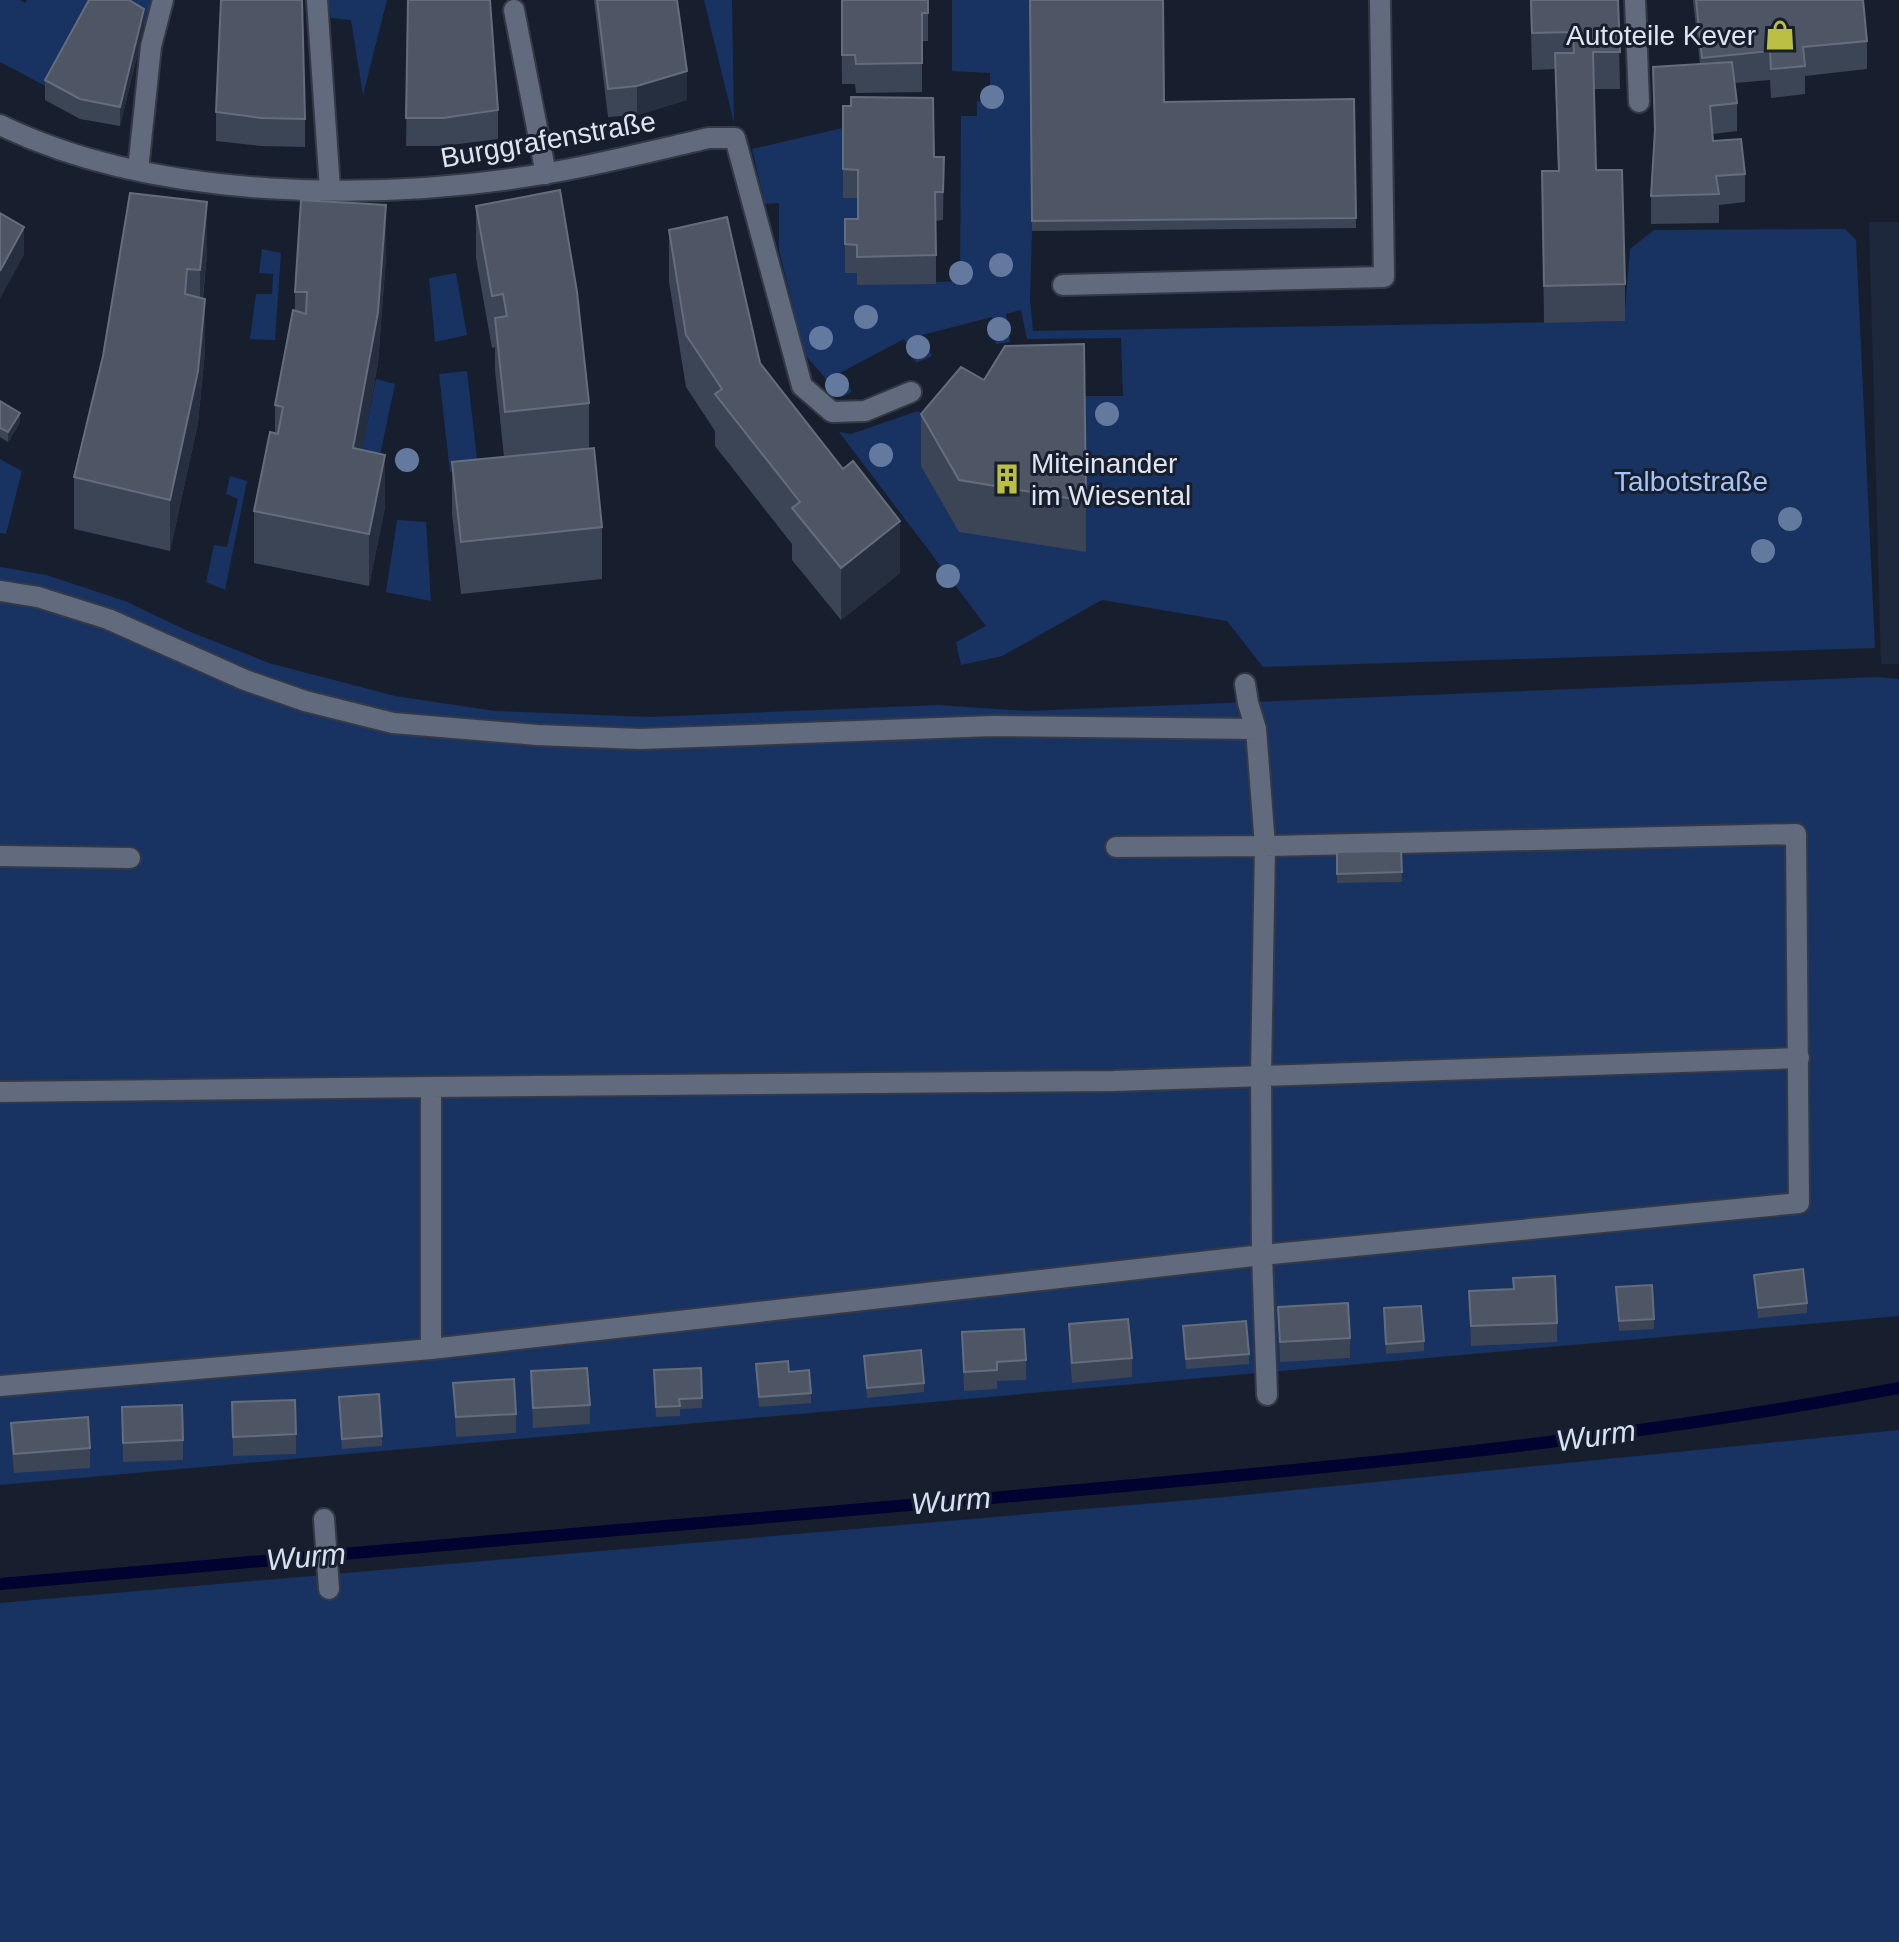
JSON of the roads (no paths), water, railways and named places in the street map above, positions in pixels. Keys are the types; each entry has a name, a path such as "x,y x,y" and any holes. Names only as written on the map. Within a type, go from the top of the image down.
{"lane":[{"path":"138,170 151,46 163,0"},
{"path":"317,0 330,189"},
{"path":"1063,285 1384,277 1380,0"},
{"path":"1635,0 1639,102"},
{"path":"514,10 546,174"},
{"name":"Burggrafenstraße","path":"0,125 73,153 138,170 255,188 421,189 546,174 709,138 735,138 802,386 832,412 865,411 911,392"},
{"path":"0,591 38,597 108,619 245,680 305,701 393,723 537,735 640,739 993,726 1256,729"},
{"path":"1245,684 1256,729 1265,846 1261,1075 1267,1395"},
{"path":"0,1386 431,1349 1262,1255 1799,1203 1796,834 1116,847"},
{"path":"0,856 130,858"},
{"path":"0,1092 1114,1081 1799,1058"},
{"path":"431,1087 431,1349"},
{"path":"324,1519 329,1589"}],"waterway":[{"name":"Wurm","path":"0,1584 956,1501 1429,1456 1664,1427 1899,1388"}],"place":[{"name":"Autoteile Kever","path":"1780,35"},
{"name":"Miteinander im Wiesental","path":"1007,479"}],"park label":[{"name":"Talbotstraße","path":"1691,481"}]}
